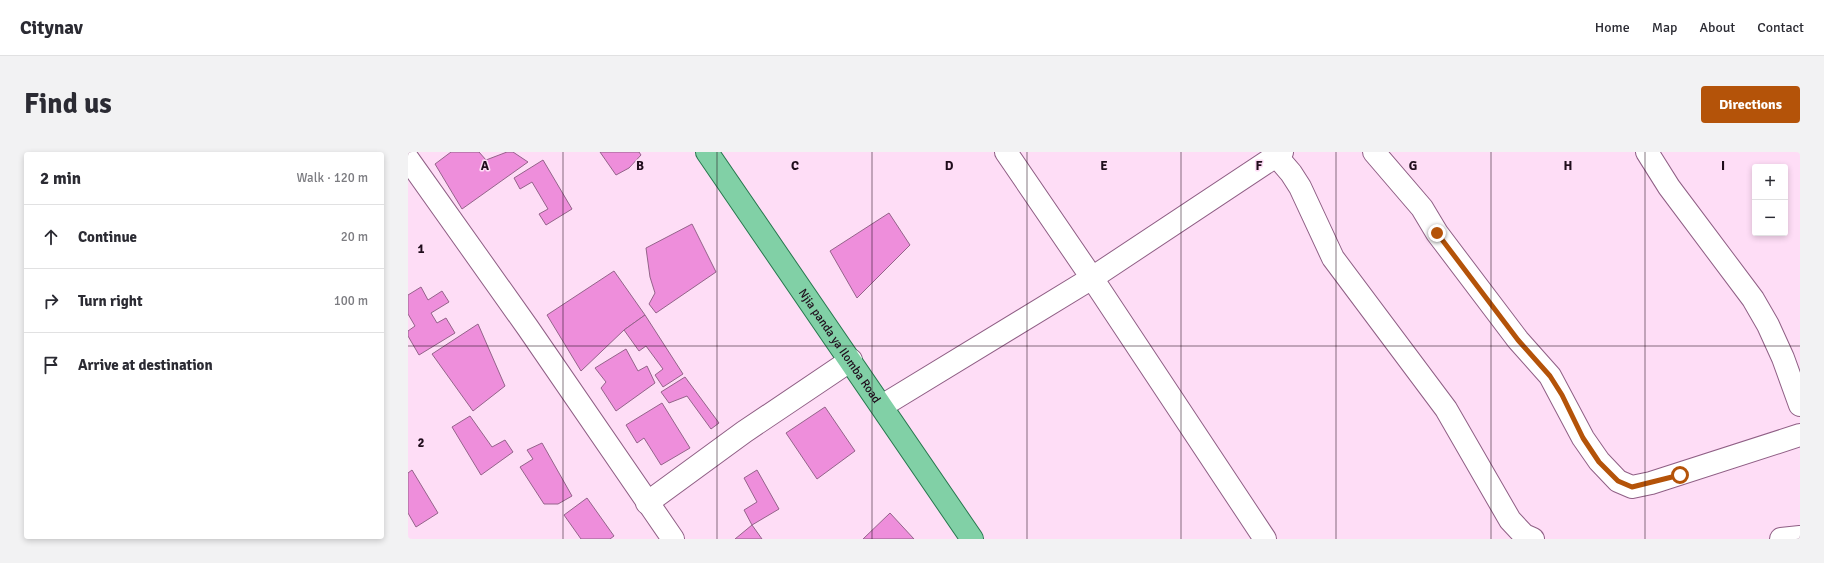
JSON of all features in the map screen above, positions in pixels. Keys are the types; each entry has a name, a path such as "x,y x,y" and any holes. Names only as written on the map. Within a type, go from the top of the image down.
{"main road":[{"name":"Njia panda ya Ilomba Road","path":"707,152 851,360 972,539"}],"street":[{"path":"1006,152 1092,278 1265,539"},
{"path":"1374,152 1422,208 1437,233 1518,340 1550,376 1562,395 1583,438 1599,462 1618,481 1632,487 1651,483 1800,434"},
{"path":"1647,152 1669,187 1753,299 1783,358 1800,405"},
{"path":"882,406 1092,278 1277,153 1300,187 1332,258 1446,409 1510,520 1524,535 1534,539"},
{"path":"408,159 528,328 673,539"},
{"path":"647,503 744,432 851,360"},
{"path":"1781,539 1800,537"}],"building":[{"path":"451,152 479,152 486,160 507,152 513,152 528,162 462,209 435,164"},
{"path":"600,152 639,152 641,155 629,168 616,175"},
{"path":"543,160 572,209 546,225 539,214 548,209 532,182 520,189 514,178"},
{"path":"889,213 910,245 857,298 830,251"},
{"path":"692,224 716,272 656,313 649,304 655,293 650,277 646,248"},
{"path":"614,271 645,315 624,330 581,371 547,315"},
{"path":"421,287 428,300 442,291 449,302 431,313 437,323 446,318 455,333 419,355 408,336 408,331 415,326 408,314 408,295"},
{"path":"645,315 683,374 663,387 655,375 663,369 646,346 639,351 624,330"},
{"path":"478,324 505,386 473,411 432,354"},
{"path":"626,349 638,371 647,366 655,383 616,411 601,388 606,382 595,368"},
{"path":"685,377 719,423 711,429 687,396 669,403 661,392"},
{"path":"662,403 690,448 661,465 644,438 637,443 626,425"},
{"path":"825,407 855,451 817,479 786,433"},
{"path":"470,416 492,447 505,440 513,452 481,475 452,427"},
{"path":"542,443 572,496 558,504 544,504 520,467 533,459 527,450"},
{"path":"412,470 438,513 416,527 408,513 408,473"},
{"path":"757,470 779,509 752,525 744,510 757,502 744,478"},
{"path":"587,498 614,536 610,539 581,539 564,515"},
{"path":"890,513 914,539 863,539"},
{"path":"752,525 762,539 735,539"}],"route":[{"path":"1437,233 1518,340 1550,376 1562,395 1583,438 1599,462 1618,481 1632,487 1680,475"}]}
